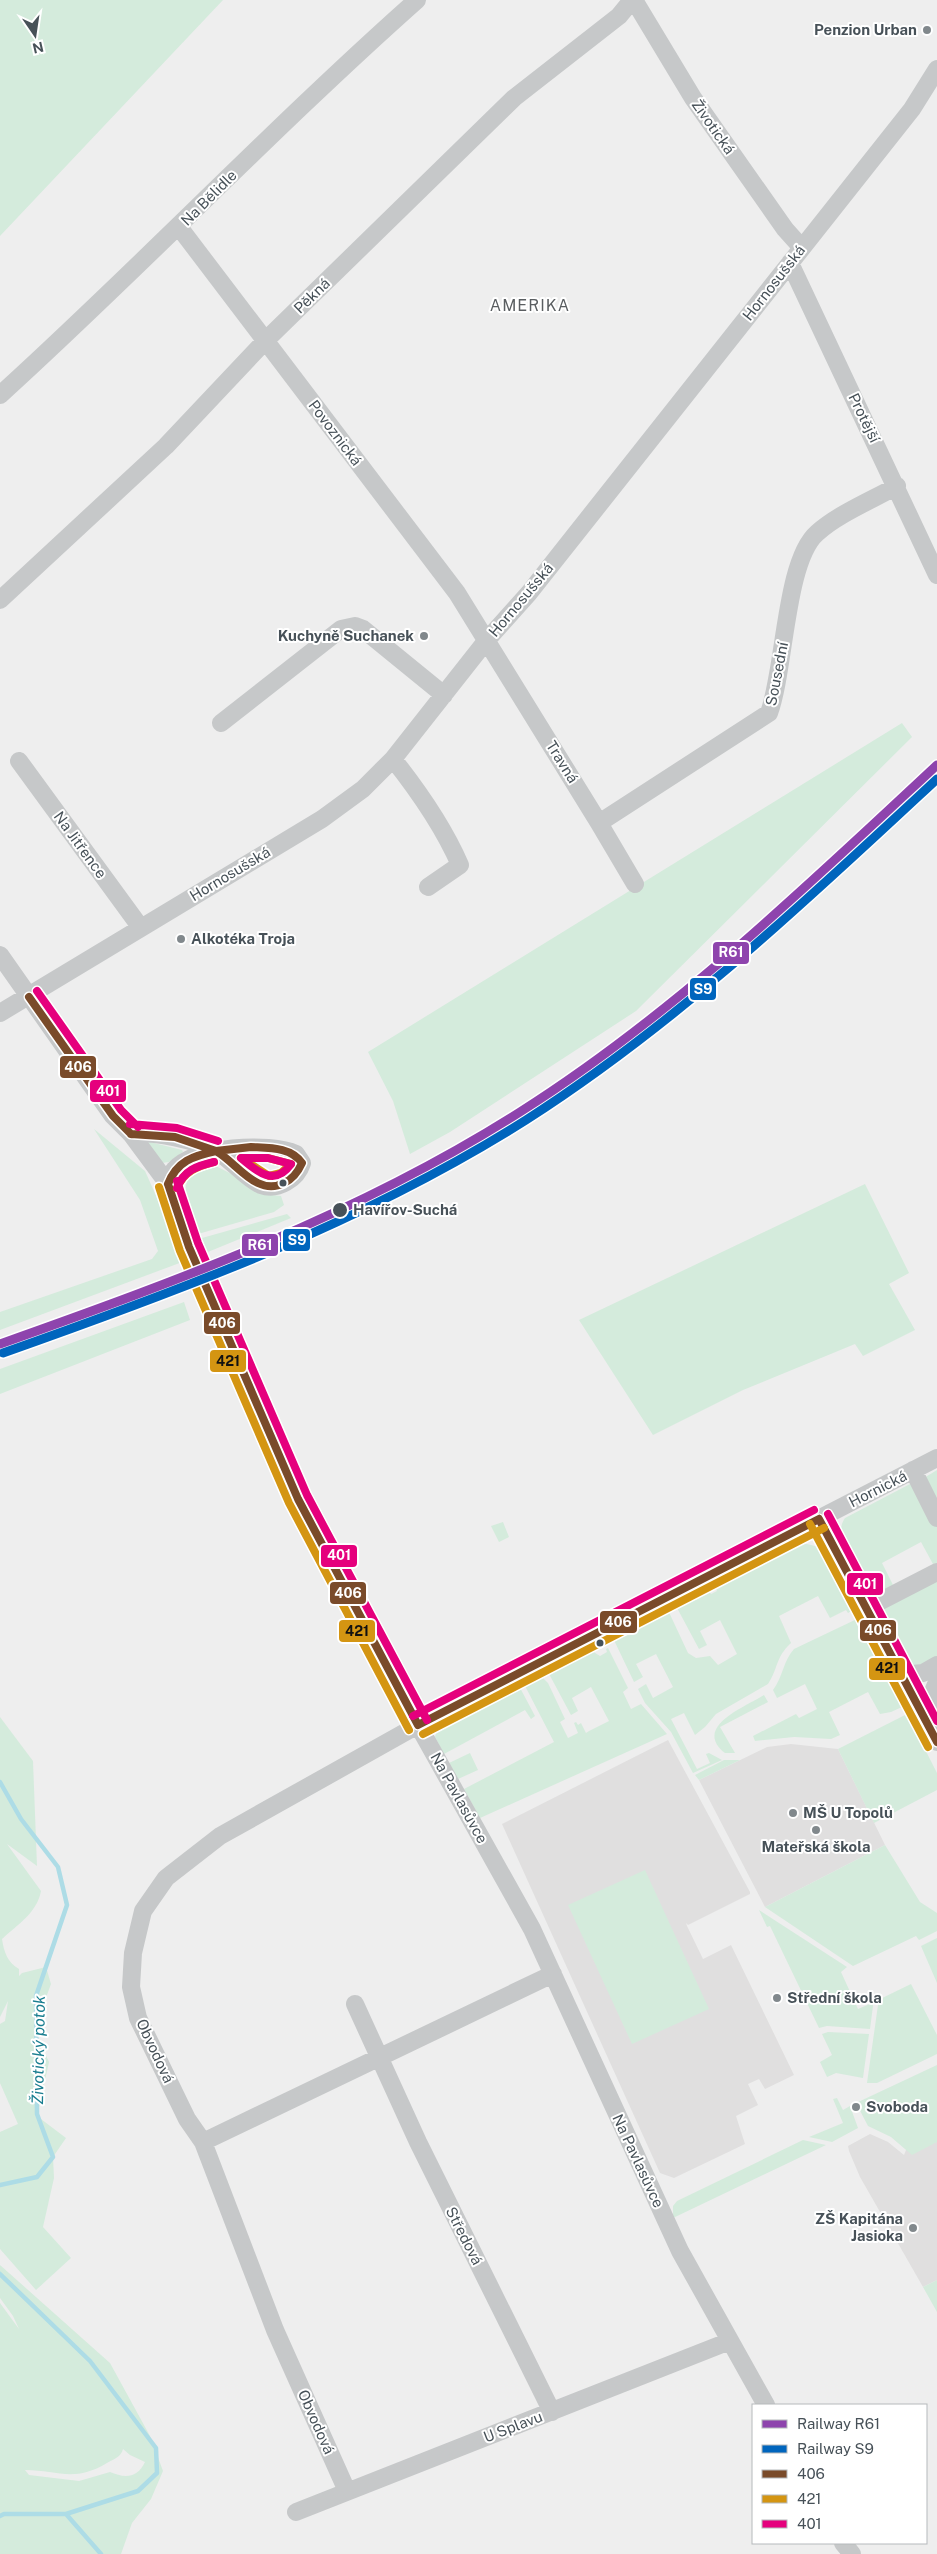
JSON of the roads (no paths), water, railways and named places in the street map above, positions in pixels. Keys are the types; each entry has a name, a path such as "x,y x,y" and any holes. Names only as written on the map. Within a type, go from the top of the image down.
{"street":[{"name":"Na Bělidle","path":"0,395 179,227 341,68 417,0"},
{"name":"Životická","path":"633,0 693,98 785,229 802,248"},
{"name":"Pěkná","path":"0,600 166,446 265,342 514,98 619,16 633,0"},
{"name":"Hornosušská","path":"0,1013 347,802 379,775 394,759 486,641 529,593 912,109 937,70"},
{"name":"Povoznická","path":"179,227 458,593 486,641"},
{"name":"Protější","path":"790,263 897,486 937,575"},
{"name":"Sousední","path":"600,822 769,713 796,576 808,543 825,527 897,486"},
{"path":"221,723 340,629 347,626 363,629 444,694"},
{"name":"Travná","path":"486,641 600,822 635,884"},
{"path":"394,759 425,798 448,837 460,865 428,887"},
{"name":"Na Jitřence","path":"19,761 141,928"},
{"path":"0,955 113,1116 131,1134 142,1132 184,1140 216,1151 187,1160 173,1170 168,1184"},
{"name":"Na Pavlasůvce","path":"131,1134 168,1184 189,1247 298,1499 418,1725 532,1929 680,2251 765,2404"},
{"name":"Hornická","path":"418,1725 937,1458"},
{"path":"913,1470 937,1518"},
{"path":"819,1519 937,1742"},
{"path":"867,1608 937,1572"},
{"path":"902,1675 923,1672 937,1665"},
{"path":"926,1721 929,1701 937,1682"},
{"name":"Obvodová","path":"347,2491 276,2330 203,2142 187,2118 138,2018 131,1987 133,1953 143,1911 166,1878 220,1836 418,1725"},
{"path":"203,2142 553,1974"},
{"name":"Středová","path":"355,2004 378,2058 552,2412"},
{"name":"U Splavu","path":"296,2512 730,2341"},
{"path":"844,2544 852,2554"}],"waterway":[{"name":"Životický potok","path":"0,1782 21,1819 58,1867 67,1905 36,1996 37,2114 53,2157 37,2177 0,2185"},
{"name":"Životický potok","path":"0,2274 90,2361 156,2448 157,2473 138,2491 66,2514"},
{"path":"0,2516 4,2514 66,2514 101,2554"}],"rail line":[{"name":"R61","path":"0,1344 201,1270 267,1243 396,1183 459,1149 520,1112 631,1034 684,992 787,903 937,765"},
{"name":"S9","path":"3,1353 205,1278 337,1222 401,1191 464,1157 526,1120 581,1083 688,1002 789,915 937,779"}],"place":[{"name":"Penzion Urban","path":"927,30"},
{"name":"Kuchyně Suchanek","path":"424,636"},
{"name":"Alkotéka Troja","path":"181,939"},
{"name":"Havířov-Suchá","path":"340,1210"},
{"name":"MŠ U Topolů","path":"793,1813"},
{"name":"Mateřská škola","path":"816,1830"},
{"name":"Střední škola","path":"777,1998"},
{"name":"Svoboda","path":"856,2107"},
{"name":"ZŠ Kapitána Jasioka","path":"913,2228"}],"district":[{"name":"AMERIKA","path":"530,305"}]}
